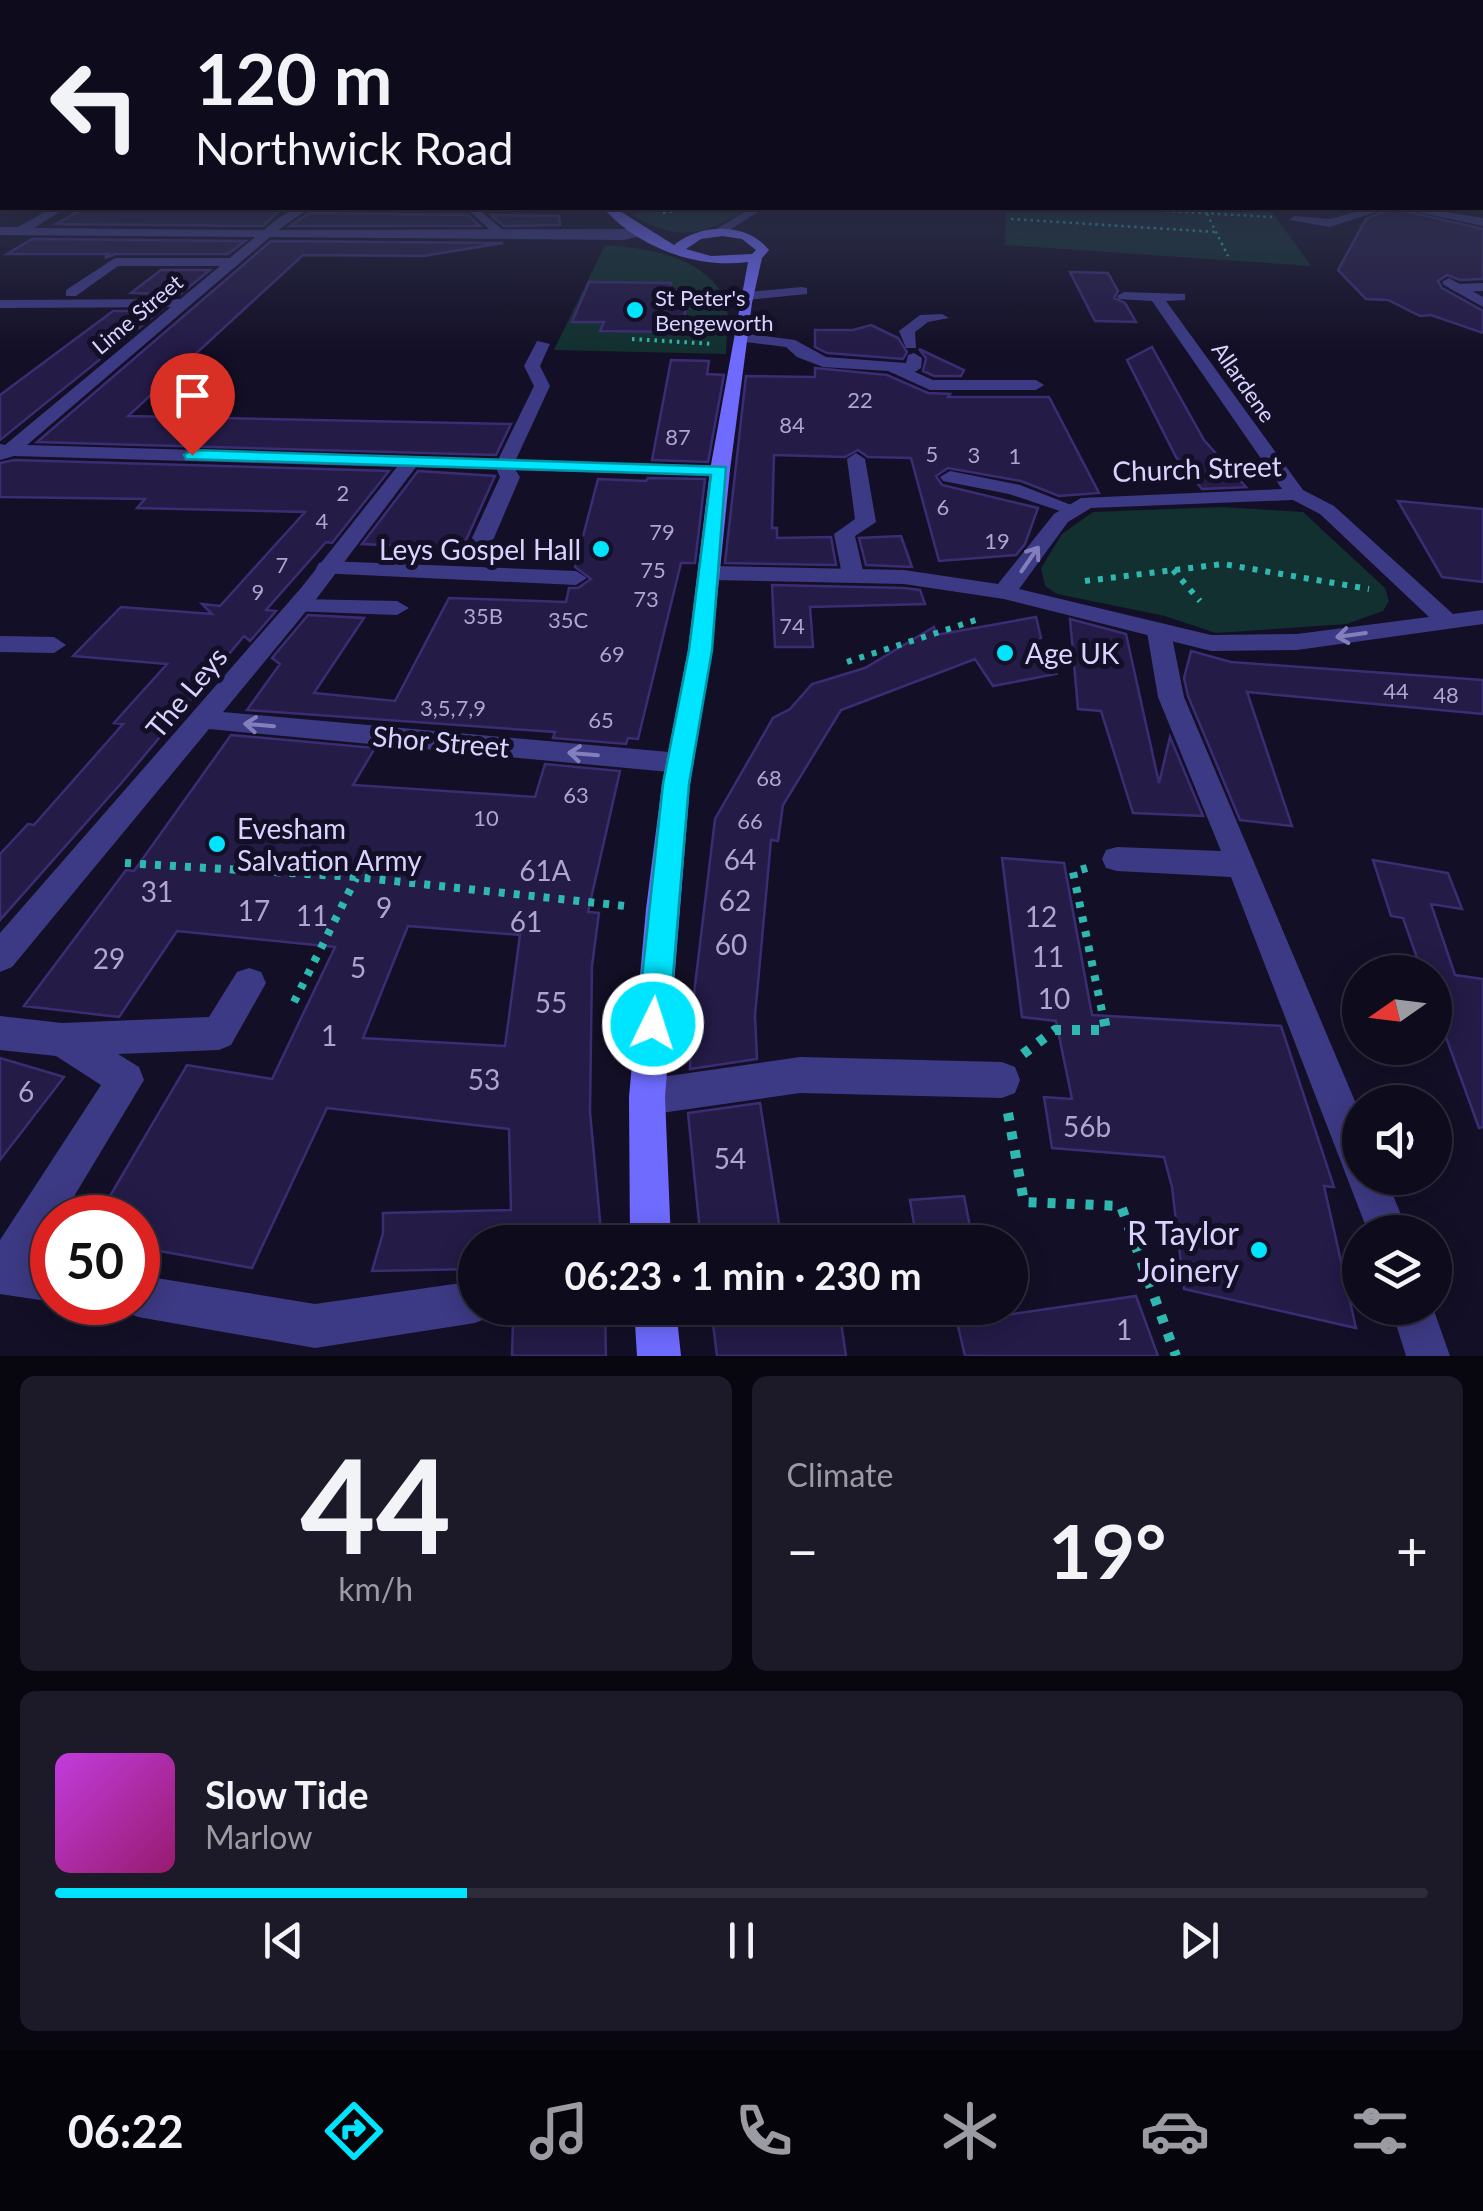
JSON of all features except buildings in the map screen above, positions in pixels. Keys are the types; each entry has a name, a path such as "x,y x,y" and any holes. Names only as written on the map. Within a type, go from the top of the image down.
{"main road":[{"path":"630,224 656,244 708,262 756,256"},
{"path":"640,232 714,234 755,240 762,250 736,286 741,342 720,470 710,572 662,909 647,1097 651,1225"},
{"path":"684,255 679,248 699,236"},
{"path":"708,262 736,286"},
{"path":"657,1325 660,1356"}],"street":[{"path":"18,231 30,224"},
{"name":"Lime Street","path":"3,453 281,224"},
{"path":"490,224 504,236"},
{"path":"714,234 731,224"},
{"path":"755,240 757,224"},
{"path":"0,231 504,236 624,236 640,232"},
{"path":"71,293 114,262 234,262"},
{"path":"1483,287 1453,285 1483,303"},
{"path":"736,286 802,291"},
{"path":"1124,296 1180,298"},
{"name":"Allardene","path":"1156,296 1296,494"},
{"path":"0,304 184,304"},
{"path":"741,342 790,343 803,354 824,362 913,368 906,331 924,318 942,318"},
{"path":"504,466 542,386 532,366 542,344"},
{"path":"896,369 930,384 1036,386"},
{"path":"3,453 720,470"},
{"path":"853,575 844,534 866,522 856,459"},
{"name":"The Leys","path":"0,957 298,606 411,461"},
{"path":"483,538 510,477 504,466"},
{"path":"950,477 1013,489 1069,508 1052,524 1032,560 1004,592"},
{"name":"Church Street","path":"1069,508 1088,502 1296,494 1327,510 1447,621"},
{"path":"327,568 576,578"},
{"path":"710,572 947,580 1211,643 1297,642 1483,617"},
{"path":"298,606 397,608"},
{"path":"1159,632 1171,697 1342,1115"},
{"path":"0,644 54,645"},
{"name":"Shor Street","path":"202,720 680,763"},
{"path":"1117,859 1242,865"},
{"path":"0,1033 62,1040 220,1034 249,983"},
{"path":"30,1278 2,1274 126,1080 62,1040"},
{"path":"647,1097 800,1075 1002,1080"},
{"path":"160,1300 315,1326 458,1305"},
{"path":"1418,1325 1428,1356"}],"path":[{"path":"1094,224 1216,232"},
{"path":"1212,224 1228,256"},
{"path":"632,339 741,342"},
{"path":"1082,581 1223,564 1424,600"},
{"path":"1173,570 1200,601"},
{"path":"848,662 980,619"},
{"path":"1117,859 1074,872 1106,1030 1055,1030 1030,1045 1002,1080 1024,1202 1122,1206 1176,1356"},
{"path":"83,862 356,877 662,909"},
{"path":"294,1002 356,877"}],"green space":[{"path":"651,224 718,224 692,232"},
{"path":"1006,224 1281,224 1311,266 1005,245"},
{"path":"605,245 655,252 703,273 715,284 726,304 726,354 554,350"},
{"path":"1221,507 1303,512 1385,588 1389,601 1383,611 1347,624 1216,633 1165,616 1057,594 1045,586 1041,568 1062,534 1093,512"}],"place":[{"name":"St Peter's Bengeworth","path":"635,310"},
{"name":"Leys Gospel Hall","path":"601,549"},
{"name":"Age UK","path":"1005,653"},
{"name":"Evesham Salvation Army","path":"217,844"},
{"name":"R Taylor Joinery","path":"1259,1250"}],"route":[{"path":"192,455 720,470 700,650 676,784 653,1024"}]}
